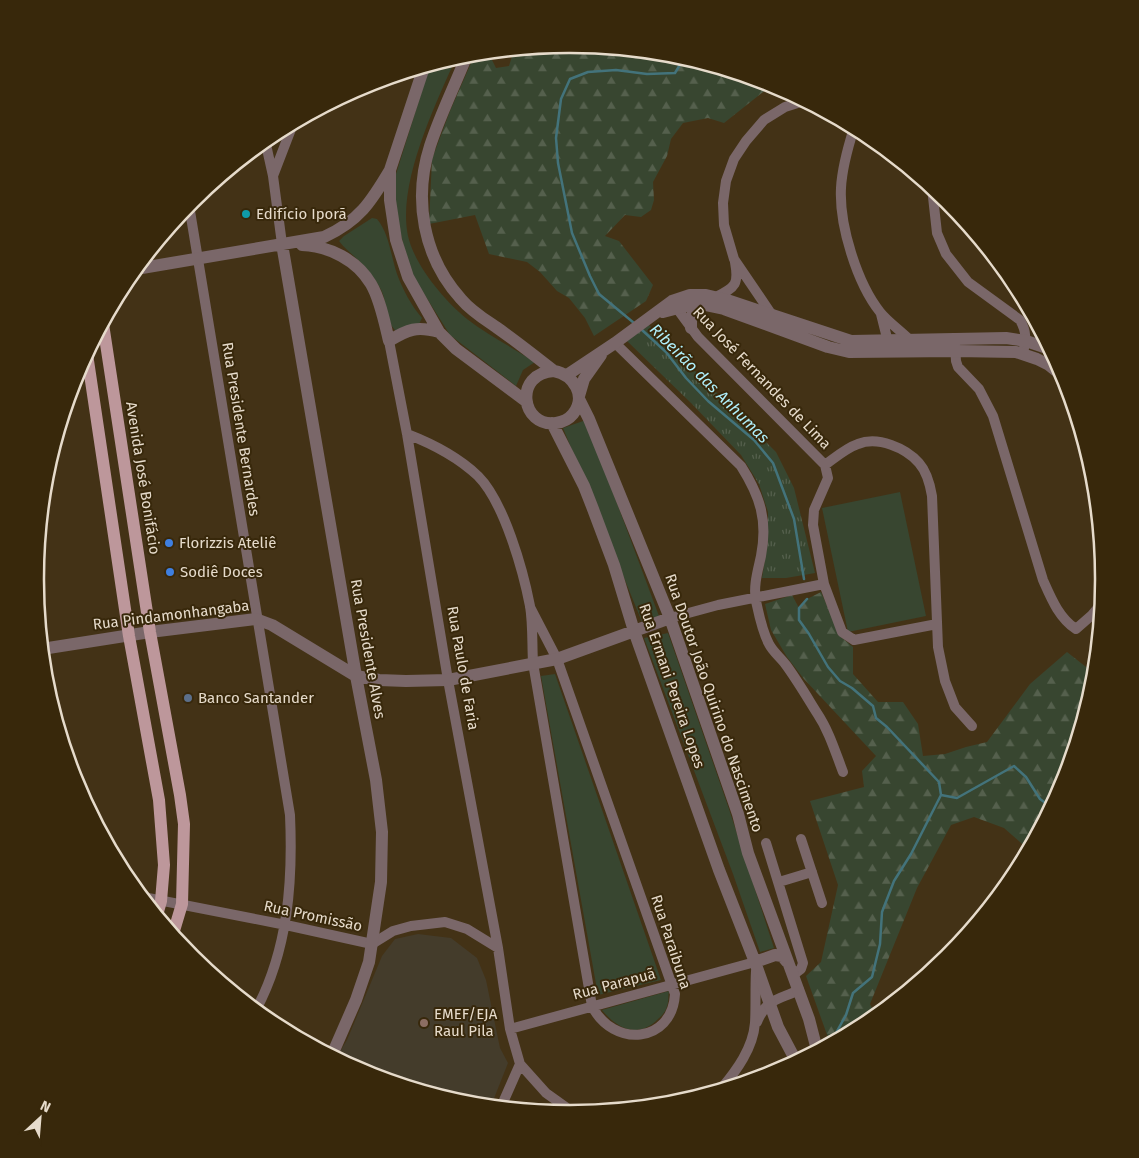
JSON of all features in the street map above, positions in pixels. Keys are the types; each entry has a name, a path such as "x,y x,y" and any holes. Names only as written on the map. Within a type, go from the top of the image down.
{"main road":[{"name":"Avenida José Bonifácio","path":"104,334 150,632 183,815 182,904 174,927"},
{"path":"89,367 129,636 159,800 164,865 159,908"}],"street":[{"path":"464,64 429,146 422,184 421,203 427,238 434,258 461,299 475,312 554,371"},
{"path":"147,266 324,237 357,217 372,199 390,170 421,75"},
{"path":"716,297 733,288 736,283 737,274 722,212 726,181 734,159 764,120 785,107 795,104"},
{"path":"273,176 289,135"},
{"path":"852,136 845,161 841,188 842,212 856,269 869,296 881,313 911,346"},
{"path":"267,149 273,176 282,244"},
{"path":"390,170 390,200 396,240 408,277 439,332 456,349 527,402"},
{"path":"933,200 937,233 946,254 968,282 1020,320 1025,329 1024,354"},
{"name":"Rua Presidente Bernardes","path":"190,215 290,816 292,852 286,925 274,965 259,1003"},
{"path":"334,252 332,245 336,231"},
{"name":"Rua Paulo de Faria","path":"282,244 318,247 334,252 356,266 371,284 389,341 407,434 448,680 498,948 510,1029 520,1064 546,1092 562,1105"},
{"name":"Rua Presidente Alves","path":"282,244 356,676 376,780 382,832 381,882 369,962 356,1000 334,1050"},
{"path":"734,259 770,320"},
{"path":"567,375 651,315 674,305 690,295 716,297 828,347 849,352 889,347 955,345 1006,338 1026,340 1041,346"},
{"path":"674,305 698,305 770,320"},
{"name":"Rua José Fernandes de Lima","path":"674,305 691,328 825,465 828,478 813,517 813,525 824,584 842,632 854,640 937,624"},
{"path":"691,328 691,317 698,305"},
{"path":"881,313 889,347"},
{"path":"389,341 408,330 424,328 439,332"},
{"path":"579,398 573,381 567,375 554,371 546,371 533,379 528,386 527,402 529,408 539,419 552,423 559,422 574,412 579,398 584,379 614,343"},
{"path":"614,343 741,466 752,484 760,502 764,523 763,544 755,586 761,624 770,645 786,665 818,713 829,734 843,772"},
{"path":"955,345 1024,354 1049,365"},
{"path":"955,345 958,367 979,389 993,416 1043,580 1052,602 1069,624 1076,629 1094,613"},
{"name":"Rua Doutor João Quirino do Nascimento","path":"579,398 590,419 670,618 738,814 748,853 799,990 815,1043"},
{"name":"Rua Ermani Pereira Lopes","path":"552,423 584,486 593,509 719,870 778,1027 793,1055"},
{"name":"Rua Paraibuna","path":"407,434 455,457 479,477 490,492 504,518 530,607 533,663 592,1006 597,1016 605,1024 624,1034 637,1036 660,1026 669,1016 674,1005 675,994 557,659 530,607"},
{"path":"825,465 842,452 859,443 874,441 888,443 896,447 919,463 929,479 932,496 938,647 945,681 955,707 972,726"},
{"path":"670,618 718,605 824,584"},
{"name":"Rua Pindamonhangaba","path":"48,648 150,632 256,619 272,625 356,676 379,680 448,680 557,659 670,618"},
{"path":"800,840 822,903"},
{"path":"766,843 803,963 801,970 793,975"},
{"path":"779,882 812,872"},
{"name":"Rua Promissão","path":"152,899 372,944 393,931 411,926 445,922 467,929 498,948"},
{"path":"755,1025 756,965 775,955 782,956 787,962"},
{"name":"Rua Parapuã","path":"510,1029 671,985 756,965"},
{"path":"727,1080 750,1045 755,1025 762,1010 769,1003 799,990"},
{"path":"504,1100 520,1064"}],"shaded area":[{"name":"EMEF/EJA Raul Pila","path":"418,934 451,938 477,958 486,980 500,1048 508,1063 494,1099 433,1087 368,1065 340,1052 347,1040 382,956 395,939"}],"green space":[{"path":"535,54 604,54 672,63 706,71 765,91 724,123 708,118 683,123 671,139 667,156 653,182 654,200 651,210 641,217 625,215 605,236 619,241 653,285 646,301 594,336 585,318 569,298 557,291 540,272 527,262 489,254 475,215 429,224 432,159 471,62 492,59 496,68 509,66 512,57"},
{"path":"452,66 429,121 413,169 406,215 408,236 417,259 432,282 449,302 475,325 535,362 523,370 516,386 450,335 409,270 391,190 428,73"},
{"path":"372,218 377,219 384,231 399,280 411,303 422,318 419,324 396,331 392,327 378,284 366,268 339,241"},
{"path":"647,323 776,452 794,488 815,573 786,578 762,578 768,540 768,512 759,484 741,455 627,341"},
{"path":"586,420 659,616 642,622 563,428"},
{"path":"900,492 926,616 848,632 822,508"},
{"path":"821,592 841,637 853,647 853,674 878,702 903,702 918,724 923,756 945,754 987,742 1030,684 1067,652 1087,668 1077,715 1067,748 1041,812 1023,845 1004,828 974,817 951,825 917,888 870,1004 872,1009 828,1036 806,976 821,962 838,885 810,801 864,787 862,771 876,756 804,679 787,657 771,630 765,604 792,595 799,608 807,599"},
{"path":"668,633 729,809 774,948 760,952 733,874 644,638"},
{"path":"555,674 661,980 598,995 541,676"},
{"path":"669,991 668,1004 664,1013 651,1025 643,1029 628,1029 621,1026 602,1010"}],"waterway":[{"name":"Ribeirão das Anhumas","path":"634,323 599,294 572,233 558,163 556,138 561,99 570,79 588,72 616,70 647,74 675,73 680,65"},
{"name":"Ribeirão das Anhumas","path":"642,330 666,352 686,378 708,401 754,440 773,463 794,519 804,579"},
{"name":"Ribeirão das Anhumas","path":"807,599 799,608 799,620 828,667 840,681 852,688 873,706 876,718 887,727 939,782 941,795 957,798 1014,766 1026,777 1040,799 1045,803"},
{"path":"837,1031 846,1015 853,993 872,977 880,944 882,912 894,881 911,854 941,795"}],"place":[{"name":"Edifício Iporã","path":"246,214"},
{"name":"Florizzis Ateliê","path":"169,543"},
{"name":"Sodiê Doces","path":"170,572"},
{"name":"Banco Santander","path":"188,698"},
{"name":"EMEF/EJA Raul Pila","path":"424,1023"}]}
